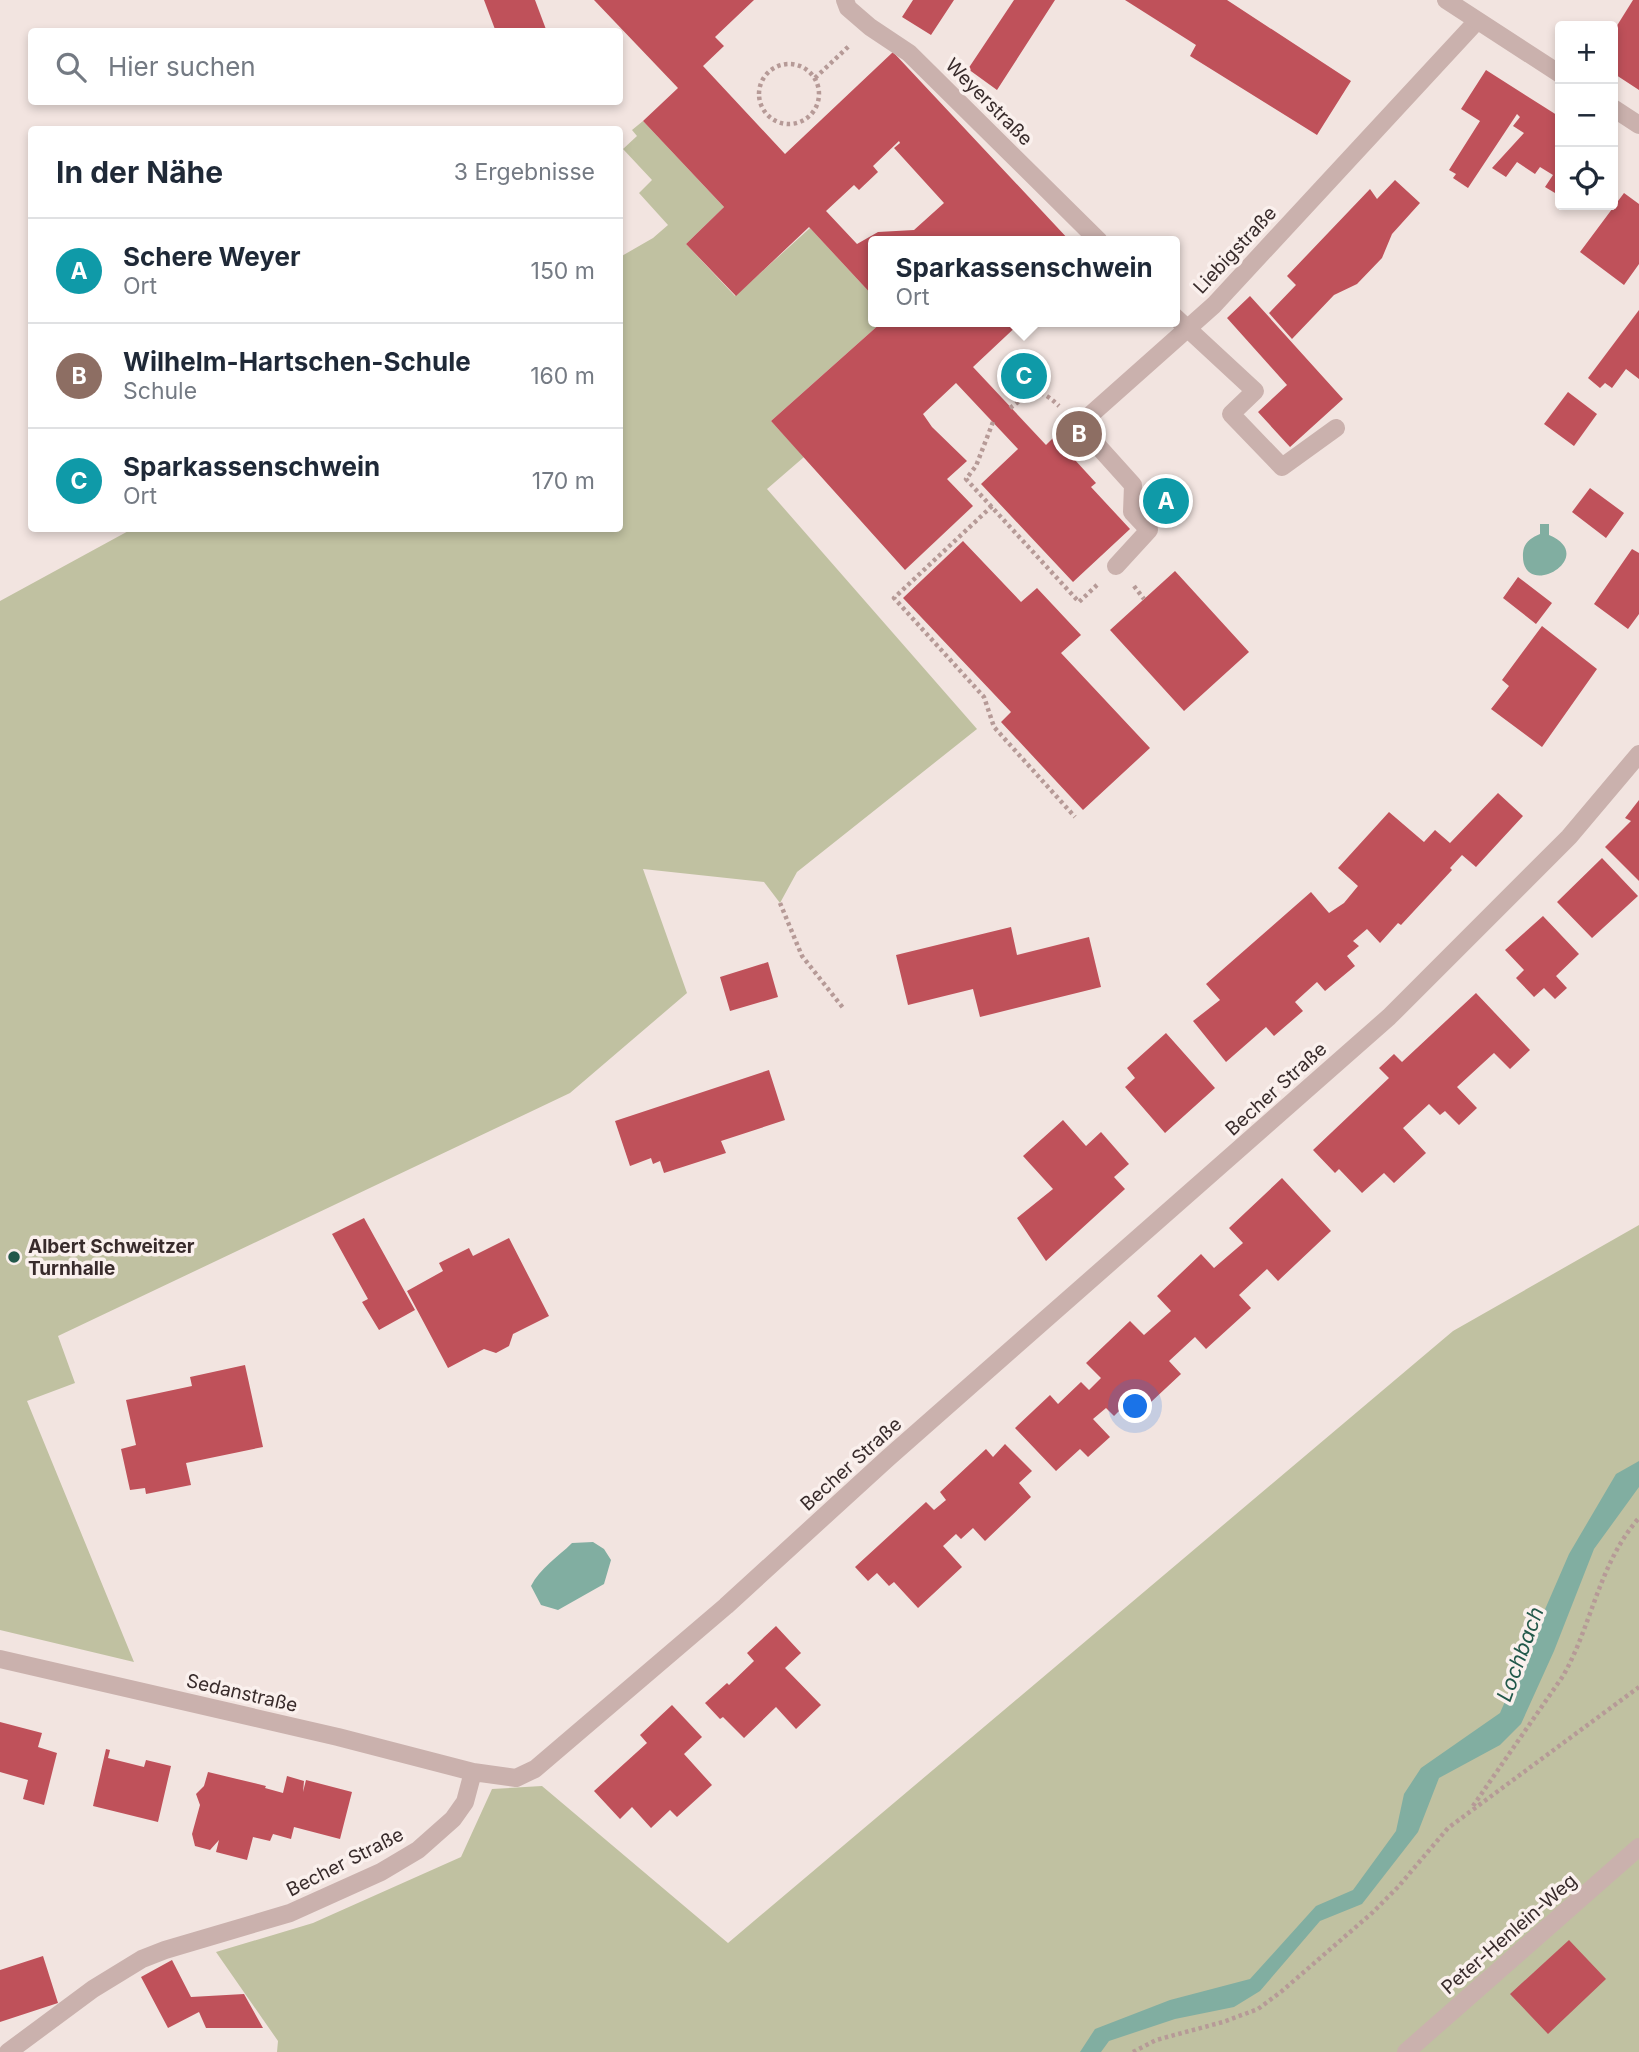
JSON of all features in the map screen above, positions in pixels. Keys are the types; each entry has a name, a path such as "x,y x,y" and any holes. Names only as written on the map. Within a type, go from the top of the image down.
{"street":[{"name":"Weyerstraße","path":"845,0 848,8 870,27 909,53 1094,236"},
{"path":"1446,0 1555,71"},
{"name":"Liebigstraße","path":"1181,323 1223,295 1477,21"},
{"path":"1618,111 1639,125"},
{"path":"1181,323 1255,391 1231,414 1282,467 1336,428"},
{"name":"Liebigstraße","path":"1079,425 1177,327"},
{"path":"1079,425 1133,485 1132,512 1149,530 1116,566"},
{"name":"Becher Straße","path":"8,2052 93,1989 142,1959 290,1913 381,1872 418,1850 453,1819 465,1802 473,1772 516,1778 535,1769 726,1606 888,1458 1389,1017 1569,837 1639,754"},
{"name":"Sedanstraße","path":"0,1659 338,1737 473,1772"},
{"name":"Peter-Henlein-Weg","path":"1406,2052 1639,1847"}],"path":[{"path":"815,78 870,27"},
{"path":"796,65 805,68 815,78 820,94 818,104 805,121 796,125 785,125 766,115 758,98 763,79 778,66 796,65"},
{"path":"1010,408 1031,393 1047,394 1079,425"},
{"path":"993,422 976,466 966,479 1079,602 1116,566 1144,599"},
{"path":"992,506 894,598 984,697 994,727 1075,817"},
{"path":"780,902 802,956 844,1009"},
{"path":"1471,1809 1563,1676 1576,1653 1611,1559 1639,1518"},
{"path":"1133,2052 1156,2040 1258,2009 1372,1913 1398,1887 1440,1836 1471,1809 1639,1687"}],"shaded area":[{"path":"643,121 724,207 686,244 735,296 810,228 868,291 868,327 876,327 771,421 804,457 767,489 977,729 797,872 780,903 764,882 643,869 687,993 570,1093 58,1336 75,1383 27,1401 134,1662 0,1630 0,601 126,532 623,532 623,255 653,238 668,225 639,193 652,180 623,149 637,136 632,130"},
{"path":"1540,524 1549,524 1549,535 1563,544 1566,554 1563,564 1544,575 1533,574 1525,567 1523,553 1528,541 1540,534"},
{"path":"1639,1225 1639,2052 277,2052 278,2041 216,1952 313,1923 461,1857 492,1789 542,1786 728,1943 1453,1331"},
{"path":"1639,1461 1639,1487 1594,1549 1554,1651 1521,1724 1500,1745 1439,1778 1418,1832 1362,1904 1320,1921 1260,1991 1234,2007 1175,2019 1109,2041 1101,2052 1080,2052 1095,2029 1170,2000 1250,1979 1316,1906 1353,1890 1396,1831 1404,1794 1421,1768 1500,1713 1569,1554 1616,1474"},
{"path":"593,1542 604,1549 611,1560 604,1584 558,1610 541,1605 531,1586 539,1574 572,1543"}],"building":[{"path":"484,0 535,0 546,28 494,28"},
{"path":"594,0 754,0 715,37 724,46 703,66 785,154 893,52 1065,236 871,236 878,232 914,230 944,203 894,148 899,141 873,166 878,172 859,190 854,185 826,211 857,244 868,238 868,291 809,227 736,296 686,244 724,207 643,121 678,88"},
{"path":"913,0 954,0 931,35 902,17"},
{"path":"1014,0 1055,0 997,90 968,69"},
{"path":"1125,0 1227,0 1351,81 1317,135 1190,56 1196,45"},
{"path":"1633,0 1639,0 1639,90 1618,76 1618,24"},
{"path":"1486,70 1555,114 1555,193 1545,187 1553,175 1540,167 1535,174 1517,162 1506,177 1492,168 1524,133 1513,126 1520,117 1517,114 1468,188 1453,178 1456,174 1449,170 1480,121 1461,109"},
{"path":"1395,180 1420,203 1392,234 1382,258 1357,284 1334,295 1292,339 1269,313 1296,285 1287,276 1370,189 1377,199"},
{"path":"1624,193 1639,204 1639,264 1624,285 1580,252 1611,210 1618,210 1618,201"},
{"path":"1250,296 1343,399 1290,447 1258,412 1287,385 1227,318"},
{"path":"1639,310 1639,379 1626,369 1612,388 1605,383 1600,388 1588,378"},
{"path":"876,327 1016,327 973,367 1046,445 1054,437 1096,483 1091,487 1130,529 1073,582 981,484 1018,449 956,383 923,414 932,427 967,461 947,479 973,506 905,570 771,421"},
{"path":"1568,392 1597,414 1574,446 1544,424"},
{"path":"1590,488 1624,513 1606,538 1572,512"},
{"path":"963,541 1021,602 1037,588 1081,635 1061,653 1150,748 1083,810 1001,722 1011,712 903,598"},
{"path":"1632,549 1639,553 1639,614 1628,629 1594,604"},
{"path":"1175,571 1249,652 1184,711 1110,630"},
{"path":"1518,577 1552,603 1536,624 1503,598"},
{"path":"1542,626 1597,669 1542,747 1491,709 1509,686 1502,680"},
{"path":"1498,793 1523,816 1476,867 1462,855 1450,868 1452,870 1401,925 1398,923 1380,943 1367,929 1353,941 1359,946 1347,956 1355,966 1325,991 1317,982 1295,1002 1303,1011 1274,1036 1266,1027 1226,1062 1193,1021 1220,1000 1206,984 1311,892 1329,913 1344,903 1358,886 1338,868 1389,812 1424,842 1435,830 1450,843"},
{"path":"1639,800 1639,881 1605,847 1631,821 1625,818"},
{"path":"1602,858 1638,896 1592,938 1557,902"},
{"path":"1543,916 1579,954 1556,976 1567,988 1555,999 1544,988 1534,997 1516,978 1524,970 1505,950"},
{"path":"1011,927 1017,955 1089,937 1101,987 980,1017 973,989 908,1005 896,955"},
{"path":"768,962 778,997 730,1011 720,977"},
{"path":"1476,993 1530,1050 1510,1069 1494,1053 1457,1087 1477,1108 1459,1125 1445,1111 1440,1115 1429,1104 1403,1128 1426,1153 1394,1183 1384,1173 1362,1193 1339,1169 1335,1173 1313,1150 1389,1078 1379,1068 1394,1054 1402,1062"},
{"path":"1166,1033 1215,1088 1165,1133 1125,1087 1135,1078 1127,1068"},
{"path":"769,1070 785,1120 721,1141 726,1153 664,1173 660,1161 653,1164 651,1158 630,1166 615,1121"},
{"path":"1063,1120 1086,1146 1101,1132 1129,1164 1114,1177 1125,1189 1046,1261 1017,1218 1053,1189 1023,1156"},
{"path":"1282,1178 1331,1231 1278,1281 1267,1269 1239,1295 1251,1308 1206,1349 1195,1337 1169,1361 1181,1374 1136,1416 1125,1405 1114,1416 1106,1408 1093,1419 1110,1437 1088,1457 1080,1449 1056,1471 1015,1428 1050,1395 1058,1404 1081,1382 1089,1390 1101,1378 1086,1363 1130,1321 1144,1335 1171,1311 1157,1296 1201,1254 1214,1268 1243,1243 1229,1228"},
{"path":"364,1218 415,1310 379,1330 362,1302 368,1299 332,1234"},
{"path":"509,1238 549,1316 513,1334 509,1346 496,1353 484,1349 448,1368 407,1291 443,1271 439,1263 469,1248 473,1256"},
{"path":"245,1365 263,1447 186,1463 191,1485 146,1494 145,1488 130,1490 121,1449 136,1445 126,1400 192,1386 190,1377"},
{"path":"1005,1444 1032,1471 1019,1483 1031,1497 985,1541 973,1528 961,1539 956,1534 943,1546 962,1567 918,1608 894,1582 889,1586 877,1573 868,1581 855,1567 926,1502 934,1510 946,1500 940,1492 986,1449 993,1457"},
{"path":"776,1626 801,1653 785,1668 821,1705 796,1729 776,1707 744,1738 705,1703 754,1661 747,1653"},
{"path":"672,1705 702,1737 684,1754 712,1785 677,1817 670,1810 651,1828 632,1807 620,1819 594,1791 647,1743 640,1735"},
{"path":"0,1722 42,1733 38,1747 57,1753 44,1805 23,1799 28,1780 0,1772"},
{"path":"106,1749 110,1750 108,1758 144,1767 146,1760 171,1766 158,1822 93,1806"},
{"path":"208,1772 266,1786 265,1788 283,1793 287,1776 304,1781 303,1792 306,1780 352,1792 340,1839 294,1827 291,1839 273,1834 270,1841 253,1837 247,1860 216,1852 219,1840 210,1850 195,1846 192,1834 200,1805 196,1794 204,1786"},
{"path":"1569,1940 1606,1979 1548,2034 1510,1994"},
{"path":"43,1956 58,2003 0,2022 0,1970"},
{"path":"172,1960 191,1997 244,1994 263,2028 206,2028 199,2012 168,2028 141,1977"}],"place":[{"name":"Sparkassenschwein","path":"1024,376"},
{"name":"Wilhelm-Hartschen-Schule","path":"1079,434"},
{"name":"Schere Weyer","path":"1166,501"},
{"name":"Albert Schweitzer Turnhalle","path":"14,1257"}],"water label":[{"name":"Lochbach","path":"1520,1654"}]}
